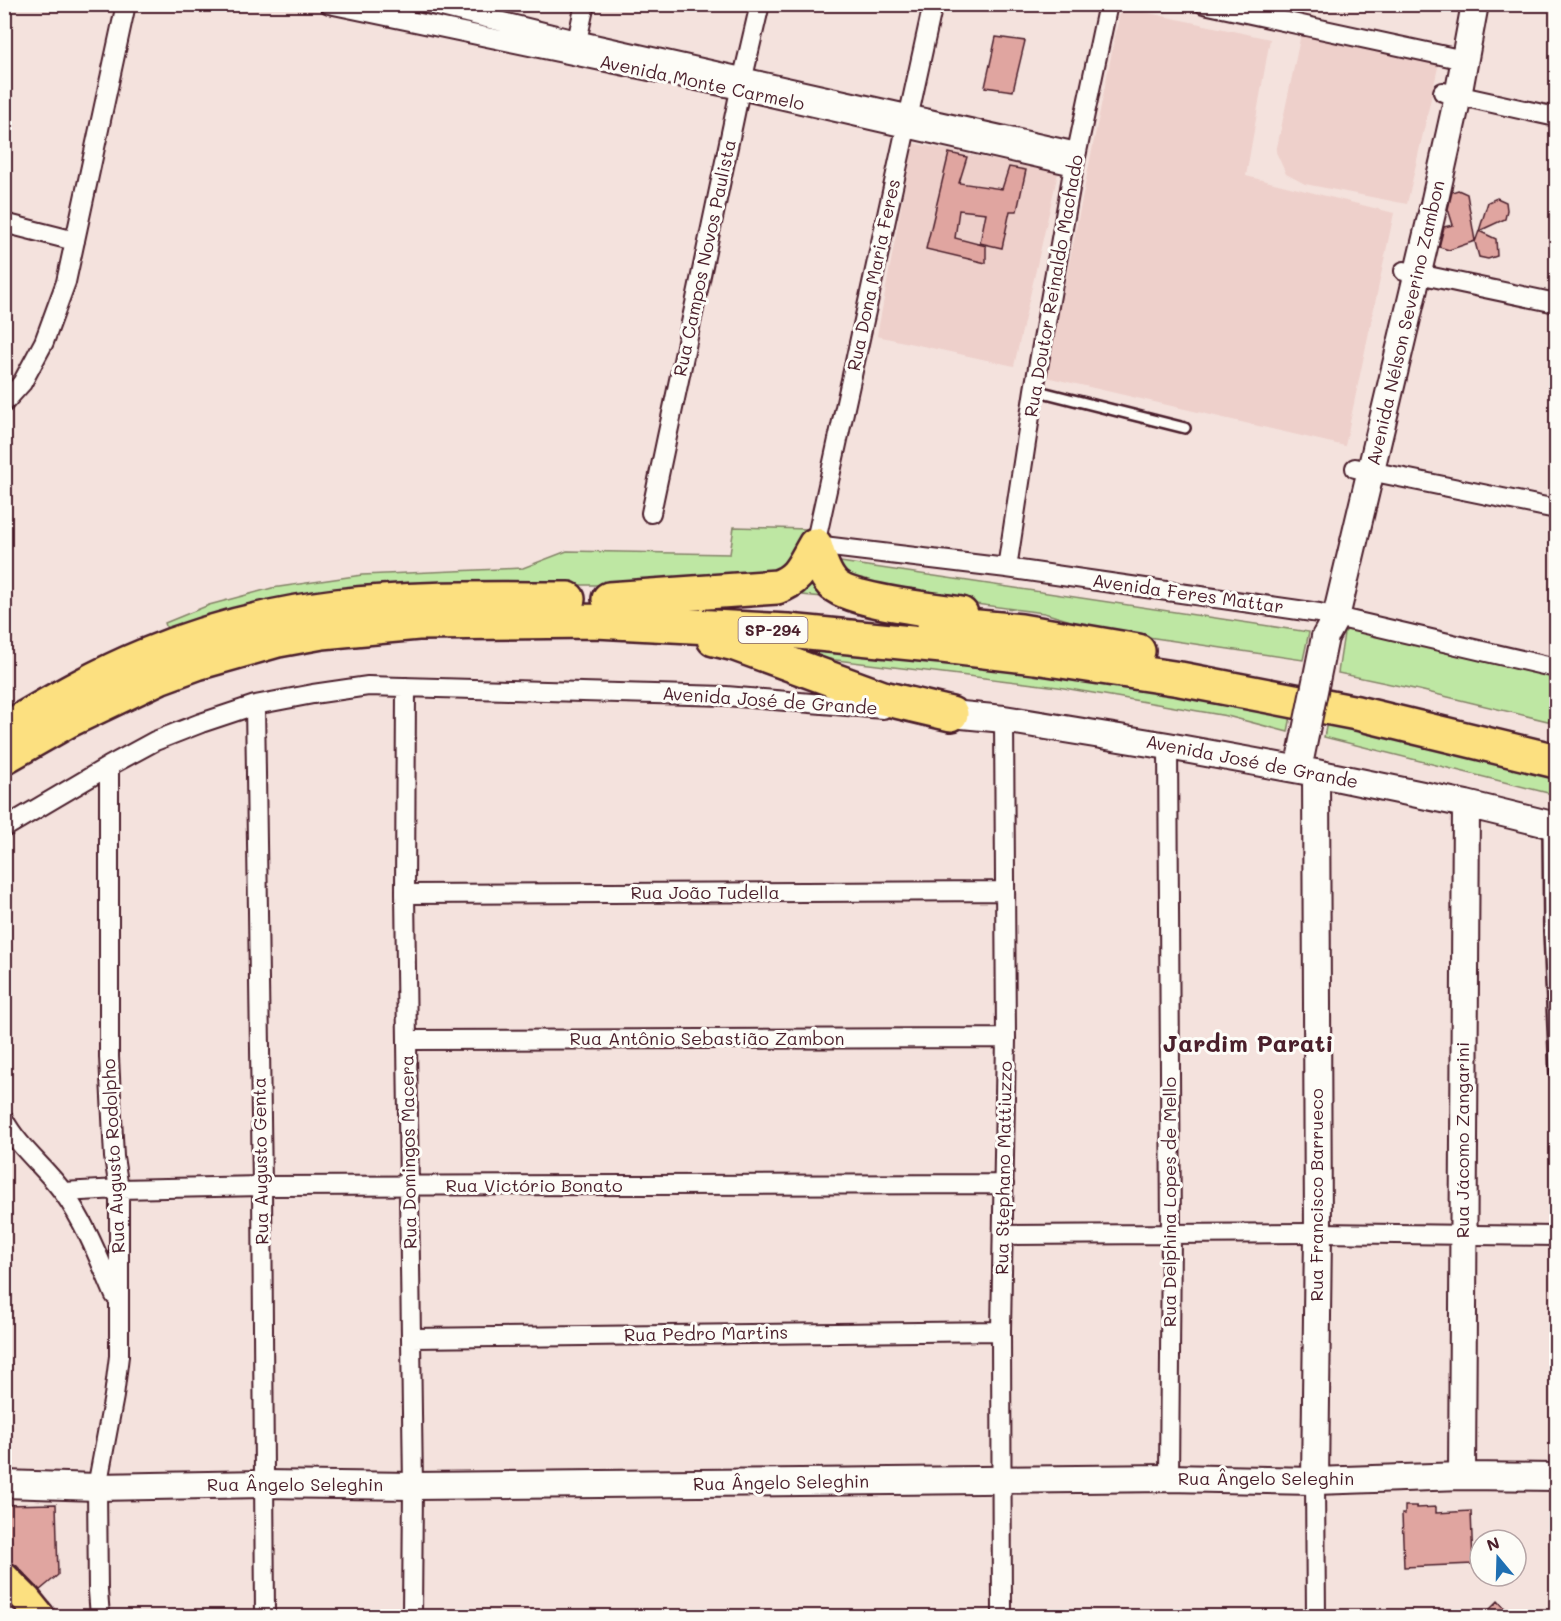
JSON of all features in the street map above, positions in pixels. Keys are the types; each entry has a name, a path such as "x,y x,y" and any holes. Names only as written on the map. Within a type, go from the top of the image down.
{"highway":[{"path":"603,610 777,587 797,576 815,545"},
{"path":"815,545 826,575 832,585 840,590 877,601 990,619 1021,631"},
{"name":"SP-294","path":"4,730 105,674 189,639 278,616 337,606 458,599 603,610 1035,657 1180,679 1357,713 1557,761"},
{"name":"SP-294","path":"4,758 69,720 159,677 197,663 278,640 322,632 418,623 603,610 774,607 1021,631 1186,659 1362,694 1557,740"},
{"path":"603,610 735,644 883,698 951,714"}],"main road":[{"path":"4,1577 40,1617"}],"street":[{"path":"4,403 22,383 44,342 66,282 126,4"},
{"name":"Avenida Monte Carmelo","path":"329,4 467,34 575,48 1075,159"},
{"name":"Avenida Monte Carmelo","path":"429,4 477,10 575,48"},
{"path":"575,48 585,4"},
{"name":"Rua Campos Novos Paulista","path":"651,513 760,4"},
{"name":"Rua Dona Maria Feres","path":"815,545 933,4"},
{"name":"Rua Doutor Reinaldo Machado","path":"1007,568 1075,159 1108,4"},
{"path":"1204,4 1282,12 1457,58"},
{"name":"Avenida Nélson Severino Zambon","path":"1457,58 1460,4"},
{"name":"Avenida Nélson Severino Zambon","path":"1305,766 1327,622 1411,272 1457,58 1475,4"},
{"path":"467,34 477,10"},
{"path":"1450,94 1557,117"},
{"path":"4,223 75,241"},
{"path":"1411,272 1557,303"},
{"path":"1364,470 1557,509"},
{"name":"Avenida Feres Mattar","path":"815,545 1007,568 1327,622 1557,668"},
{"name":"Avenida José de Grande","path":"4,828 154,741 255,705 368,686 726,696 1004,719 1305,766 1552,824"},
{"name":"Rua Domingos Macera","path":"406,687 405,894 412,1338 412,1617"},
{"name":"Rua Augusto Genta","path":"255,705 265,1617"},
{"name":"Rua Stephano Mattiuzzo","path":"1002,1617 1001,1330 1006,1038 1004,719"},
{"name":"Rua Delphina Lopes de Mello","path":"1168,746 1171,1234 1169,1478"},
{"name":"Rua Augusto Rodolpho","path":"100,1617 97,1487 119,1356 119,1189 114,1157 109,1057 109,766"},
{"name":"Rua Francisco Barrueco","path":"1305,766 1318,1233 1316,1617"},
{"name":"Rua Jácomo Zangarini","path":"1462,1476 1466,804"},
{"name":"Rua João Tudella","path":"405,894 1005,891"},
{"name":"Rua Antônio Sebastião Zambon","path":"408,1040 1006,1038"},
{"path":"4,1120 11,1132 63,1192 92,1242 118,1304"},
{"name":"Rua Victório Bonato","path":"63,1192 262,1186 1004,1184"},
{"path":"1003,1235 1318,1233 1557,1236"},
{"name":"Rua Pedro Martins","path":"412,1338 1001,1330"},
{"name":"Rua Ângelo Seleghin","path":"4,1484 97,1487 263,1484 413,1486 1169,1478 1315,1481 1462,1476 1557,1477"},
{"path":"88,1617 92,1612 98,1590"}],"lane":[{"path":"1035,390 1185,428"},
{"path":"1552,824 1555,1074 1557,1077"}],"shaded area":[{"path":"1121,7 1270,39 1246,176 1394,213 1345,446 1046,377"},
{"path":"1301,34 1439,63 1407,204 1305,184 1286,174 1276,152"},
{"path":"913,143 1058,173 1014,366 877,336"}],"green space":[{"path":"734,527 806,529 795,563 762,580 597,585 466,585 168,632 165,623 209,605 272,588 362,575 523,568 567,551 730,554"},
{"path":"827,560 1309,632 1303,660 1101,630 1044,613 854,588"},
{"path":"806,576 845,599 779,593"},
{"path":"1349,628 1556,673 1556,723 1338,673 1344,633"},
{"path":"763,644 1066,677 1291,716 1288,732 1227,716 1058,687 828,659 802,659"},
{"path":"1327,722 1556,779 1556,795 1324,737"}],"building":[{"path":"996,37 1025,41 1013,91 985,87"},
{"path":"949,153 967,157 959,183 1002,189 1009,167 1026,170 1017,211 1010,211 1002,248 980,243 986,213 959,210 955,238 986,246 986,263 926,249"},
{"path":"1458,190 1467,194 1475,241 1449,250 1439,247 1444,227 1453,225 1448,209 1452,192"},
{"path":"1497,198 1506,202 1505,219 1479,231 1488,202"},
{"path":"1479,231 1496,239 1497,256 1488,259 1479,257 1475,242"},
{"path":"56,1504 58,1575 40,1590 16,1565 4,1561 4,1505"},
{"path":"1405,1506 1436,1507 1436,1513 1471,1511 1472,1528 1468,1528 1468,1564 1404,1567 1402,1514 1405,1514"},
{"path":"1498,1601 1513,1617 1482,1617"}],"district":[{"name":"Jardim Parati","path":"1248,1044"}]}
